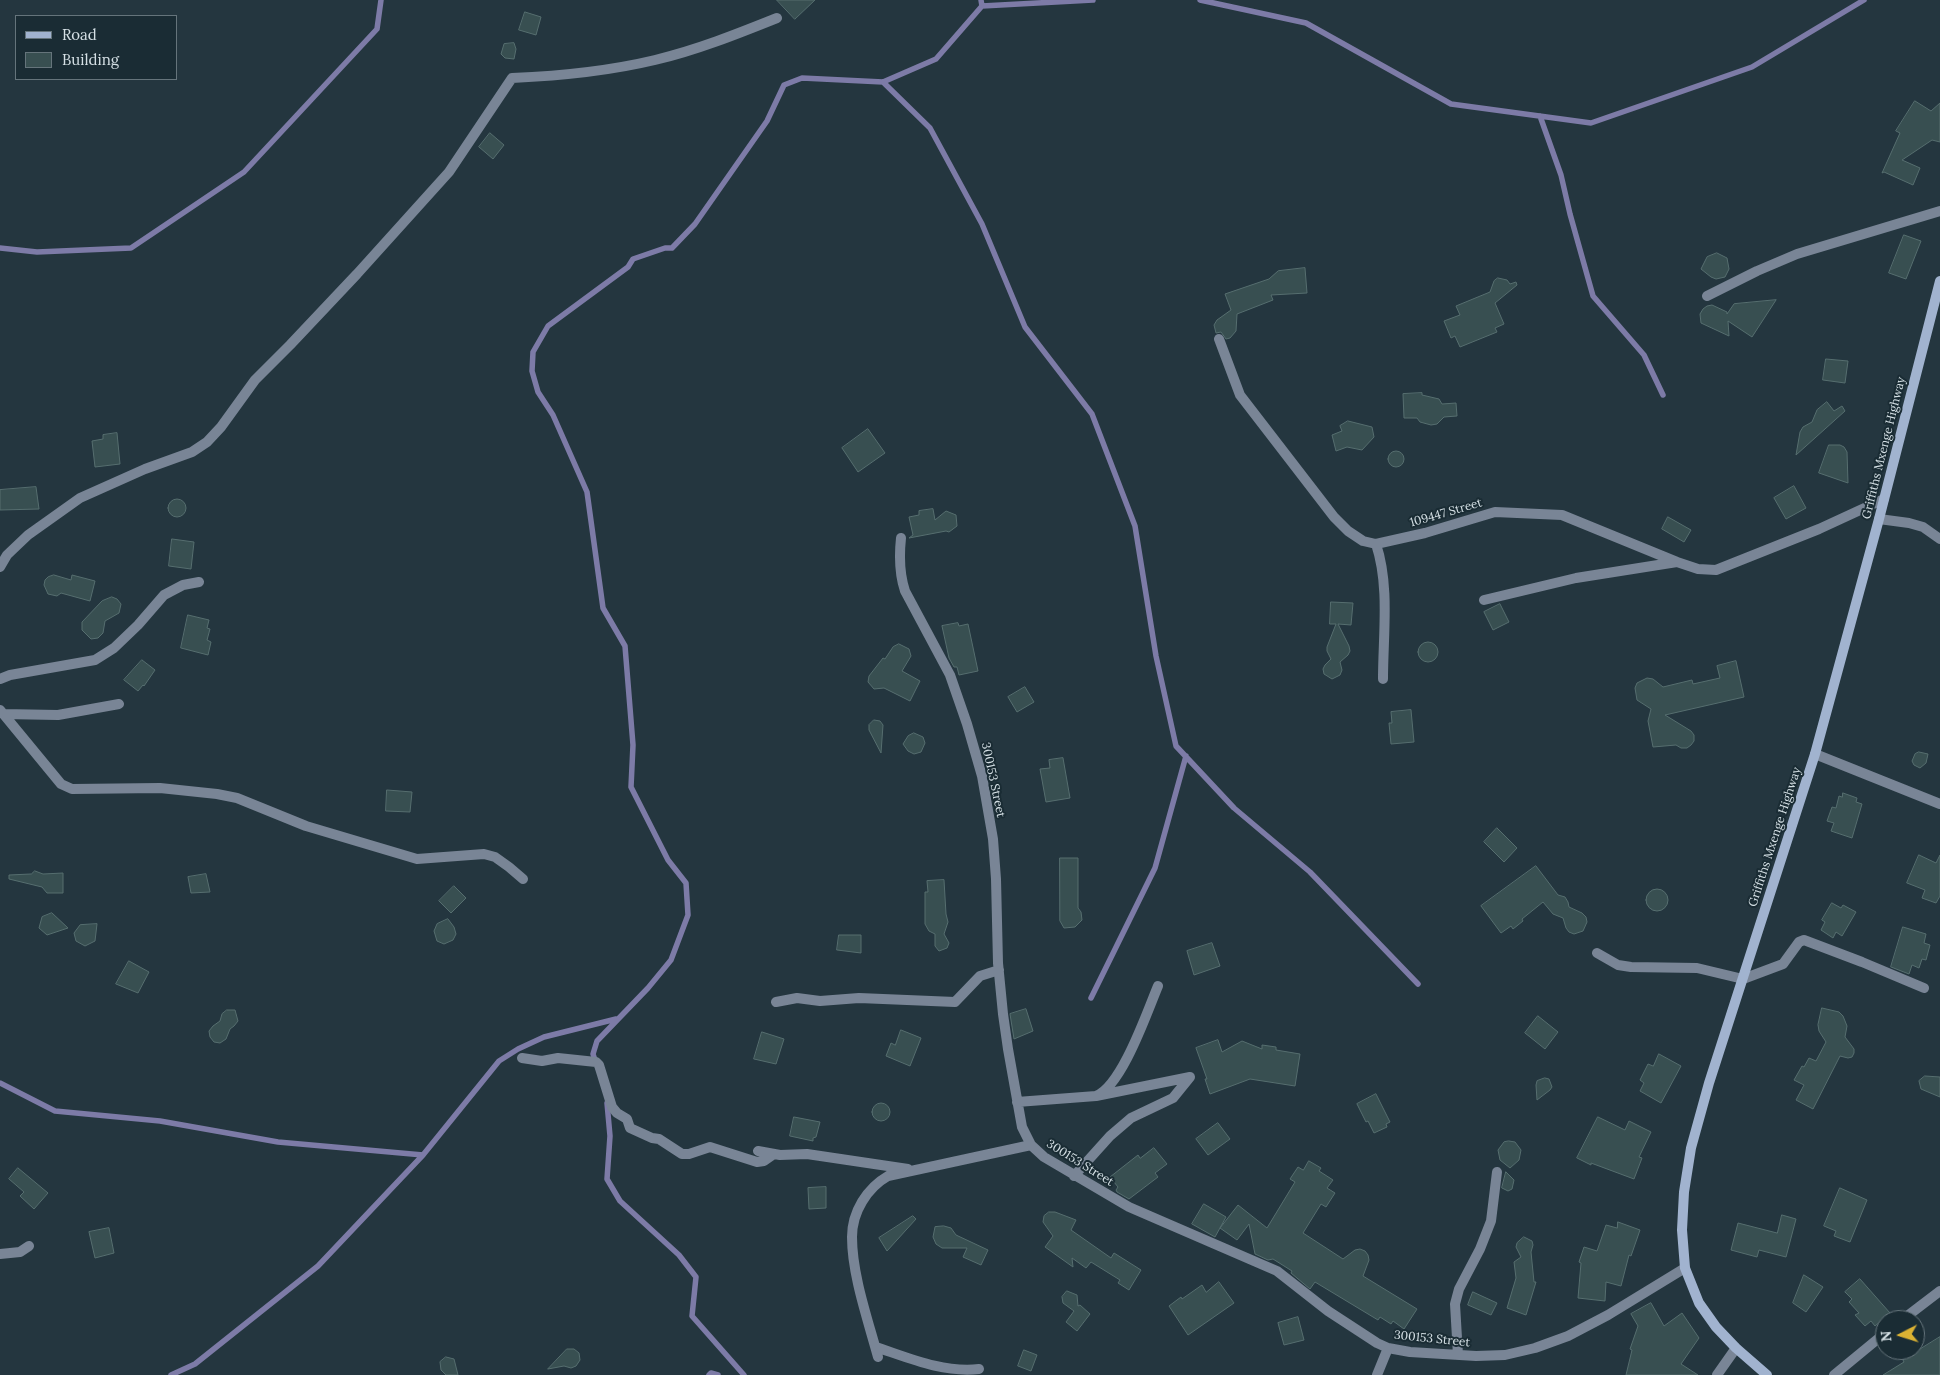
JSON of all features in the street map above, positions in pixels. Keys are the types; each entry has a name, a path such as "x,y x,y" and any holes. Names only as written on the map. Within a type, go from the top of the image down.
{"street":[{"path":"0,567 7,555 28,535 80,498 145,469 192,452 207,442 221,427 255,380 357,274 449,172 512,78 613,68 655,60 694,49 777,18"},
{"path":"1707,296 1757,270 1797,254 1940,211"},
{"name":"Griffiths Mxenge Highway","path":"1767,1375 1736,1348 1716,1327 1699,1303 1685,1268 1682,1230 1684,1192 1691,1148 1709,1084 1815,754 1879,519 1940,281"},
{"path":"1219,339 1240,395 1334,517 1355,536 1363,541 1376,544 1382,563 1384,606 1383,679"},
{"name":"109447 Street","path":"1376,544 1425,533 1495,512 1562,514 1677,562 1698,568 1716,570 1819,529 1884,499"},
{"path":"1879,519 1923,527 1940,539"},
{"name":"300153 Street","path":"901,538 899,560 905,591 950,675 982,776 994,855 1002,1014 1022,1127 1031,1145 1044,1157 1074,1176 1129,1207 1277,1271 1328,1311 1388,1348 1410,1352 1458,1355 1505,1355 1535,1348 1568,1336 1608,1315 1685,1268"},
{"path":"1484,600 1576,578 1677,562"},
{"path":"0,679 10,675 94,660 114,648 164,596 183,585 199,582"},
{"path":"2,712 58,715 118,704"},
{"path":"2,712 61,784 72,789 160,788 218,794 237,798 306,826 417,859 484,854 495,857 509,866 523,879"},
{"path":"1815,754 1940,804"},
{"path":"1597,953 1618,965 1696,968 1743,979 1782,964 1799,942 1804,940 1924,988"},
{"path":"776,1002 797,998 820,1001 859,998 954,1002 980,976 999,970"},
{"path":"1096,1096 1103,1093 1110,1086 1125,1062 1158,986"},
{"path":"522,1058 542,1061 563,1058 596,1062 604,1079 612,1107 627,1119 630,1128 652,1138 660,1138 682,1154 689,1154 710,1147 756,1162 764,1161 774,1154"},
{"path":"1017,1102 1096,1096 1190,1077 1173,1098 1131,1118 1110,1136 1074,1176"},
{"path":"979,1369 967,1370 926,1364 877,1352 853,1251 852,1235 857,1212 869,1191 888,1176 1031,1145"},
{"path":"758,1151 774,1154 808,1154 916,1170"},
{"path":"1458,1355 1455,1304 1460,1289 1492,1221 1497,1172"},
{"path":"0,1254 20,1252 29,1246"},
{"path":"1915,1310 1940,1291"},
{"path":"1834,1375 1875,1341"},
{"path":"1377,1375 1388,1348"},
{"path":"1717,1375 1736,1348"}],"building":[{"path":"777,0 815,0 795,19"},
{"path":"525,12 541,17 536,35 519,30"},
{"path":"514,43 516,49 514,59 505,58 501,54 504,44"},
{"path":"1915,101 1931,111 1940,103 1940,142 1932,140 1902,160 1920,168 1913,185 1884,172 1882,173 1900,133 1896,131"},
{"path":"490,133 504,145 493,159 479,147"},
{"path":"1904,235 1921,241 1906,279 1889,273"},
{"path":"1717,253 1727,258 1729,269 1725,277 1716,279 1701,269 1707,257"},
{"path":"1305,268 1307,293 1271,295 1273,300 1237,314 1236,331 1230,338 1226,339 1221,332 1216,333 1214,325 1217,320 1231,310 1225,294 1269,279 1278,271"},
{"path":"1498,278 1507,280 1510,284 1516,282 1517,285 1495,303 1504,324 1495,328 1497,332 1460,347 1455,336 1451,338 1444,321 1460,315 1456,306 1490,292 1494,281"},
{"path":"1776,300 1752,337 1728,321 1729,336 1701,323 1700,314 1707,306 1712,305 1727,312 1727,314 1734,304"},
{"path":"1826,359 1848,361 1845,383 1823,380"},
{"path":"1422,393 1422,395 1439,399 1442,404 1456,403 1457,416 1444,417 1437,424 1431,425 1420,422 1417,418 1404,418 1403,394"},
{"path":"1827,402 1834,411 1842,406 1845,411 1796,455 1800,432 1803,427 1812,422 1817,410"},
{"path":"1348,421 1372,427 1374,437 1362,450 1347,447 1336,451 1332,435 1342,431 1340,426"},
{"path":"868,429 885,453 858,472 842,448"},
{"path":"117,433 120,464 95,467 92,441 103,439 103,435"},
{"path":"1829,445 1840,445 1847,452 1848,483 1819,473"},
{"path":"1396,451 1402,453 1404,459 1402,465 1396,467 1390,465 1388,459 1390,453"},
{"path":"1794,486 1806,508 1786,519 1774,498"},
{"path":"36,487 39,509 0,510 0,490"},
{"path":"177,499 183,502 186,508 183,514 177,517 171,514 168,508 171,502"},
{"path":"933,509 935,520 946,511 956,515 957,526 949,532 909,538 913,535 909,517 919,515 919,511"},
{"path":"1668,517 1691,530 1684,542 1662,529"},
{"path":"172,539 194,542 191,569 169,566"},
{"path":"54,575 71,580 72,575 95,581 90,601 61,593 57,596 48,594 44,585 45,580"},
{"path":"112,597 121,604 119,613 105,621 103,633 98,638 91,639 82,630 82,622 102,601"},
{"path":"1331,602 1353,603 1351,625 1338,624 1350,651 1340,662 1342,670 1340,675 1332,679 1324,674 1323,669 1331,659 1327,647 1336,624 1330,624"},
{"path":"1500,604 1509,622 1493,630 1484,612"},
{"path":"188,615 209,620 207,628 210,629 207,640 211,642 208,655 181,648"},
{"path":"958,623 959,626 968,624 978,671 959,675 957,667 954,667 949,658 942,626"},
{"path":"1428,642 1435,645 1438,652 1435,659 1428,662 1421,659 1418,652 1421,645"},
{"path":"899,644 909,649 911,656 902,671 920,681 910,701 884,688 874,689 868,682 869,676 883,658 885,659 893,647"},
{"path":"142,660 155,670 144,686 138,691 124,680"},
{"path":"1736,661 1744,697 1665,715 1691,731 1694,735 1694,741 1687,748 1681,748 1676,745 1653,747 1648,721 1651,709 1637,700 1635,688 1637,683 1647,678 1653,679 1663,687 1692,680 1693,684 1720,678 1717,666"},
{"path":"1025,687 1034,702 1017,712 1008,697"},
{"path":"1411,710 1414,742 1391,744 1389,723 1392,723 1391,712"},
{"path":"874,720 880,721 883,725 881,753 869,730 869,725"},
{"path":"914,733 923,737 925,743 921,752 914,754 908,751 903,744 908,736"},
{"path":"1919,752 1928,754 1926,763 1920,768 1914,765 1912,761 1915,754"},
{"path":"1063,758 1070,798 1046,802 1040,769 1050,768 1049,760"},
{"path":"387,790 412,792 410,812 386,811"},
{"path":"1843,793 1857,798 1856,802 1862,804 1852,838 1831,831 1834,823 1827,821 1832,807 1836,808 1839,796 1842,797"},
{"path":"1497,828 1517,848 1504,862 1484,842"},
{"path":"1919,855 1936,863 1940,855 1940,896 1936,903 1922,898 1925,890 1907,883"},
{"path":"1060,858 1078,858 1078,908 1081,912 1082,920 1075,927 1064,928 1060,921"},
{"path":"1536,866 1558,895 1565,897 1569,907 1586,917 1587,922 1583,931 1574,934 1569,932 1563,918 1553,914 1543,902 1513,929 1511,926 1501,933 1481,906"},
{"path":"35,871 43,874 63,873 63,893 47,893 42,887 9,879 9,875 31,874"},
{"path":"206,874 210,892 191,893 188,877"},
{"path":"944,880 948,922 944,934 949,943 947,948 939,951 935,946 935,934 929,931 925,924 925,892 928,892 927,881"},
{"path":"454,886 466,898 451,913 439,901"},
{"path":"1657,889 1665,892 1668,900 1665,908 1657,911 1649,908 1646,900 1649,892"},
{"path":"1832,903 1841,908 1843,905 1856,912 1842,936 1836,932 1833,938 1821,930 1825,922 1822,920"},
{"path":"52,913 68,928 47,935 39,928 42,917"},
{"path":"448,919 454,927 456,934 453,940 444,944 437,941 434,931 437,924"},
{"path":"97,924 95,941 85,946 76,941 74,933 80,925"},
{"path":"1903,927 1926,934 1924,943 1930,945 1926,960 1922,959 1919,968 1912,965 1909,974 1891,967"},
{"path":"839,935 861,935 861,953 837,950"},
{"path":"1212,943 1220,966 1194,975 1187,951"},
{"path":"129,961 149,972 138,993 116,984"},
{"path":"1822,1008 1839,1012 1843,1016 1847,1026 1845,1037 1854,1049 1854,1053 1852,1057 1848,1058 1840,1056 1813,1109 1796,1100 1804,1085 1794,1080 1809,1058 1816,1061 1826,1042 1819,1031 1818,1025"},
{"path":"1026,1009 1033,1031 1014,1039 1010,1014"},
{"path":"227,1010 235,1010 238,1021 230,1029 226,1039 220,1043 214,1042 210,1037 209,1031 220,1021 222,1014"},
{"path":"1538,1016 1558,1032 1545,1049 1525,1033"},
{"path":"901,1030 921,1038 910,1066 886,1056 891,1043 895,1045"},
{"path":"762,1032 784,1039 776,1064 754,1059"},
{"path":"1218,1040 1222,1052 1242,1041 1262,1049 1262,1045 1276,1047 1276,1050 1300,1054 1295,1086 1250,1079 1210,1094 1196,1048"},
{"path":"1659,1054 1681,1066 1661,1103 1640,1091 1644,1083 1640,1080 1648,1064 1653,1066"},
{"path":"1925,1076 1940,1077 1940,1097 1921,1089 1919,1081"},
{"path":"1545,1078 1549,1079 1552,1087 1537,1100 1537,1081"},
{"path":"1376,1094 1390,1122 1386,1124 1387,1127 1374,1133 1357,1104"},
{"path":"881,1103 889,1108 890,1112 885,1120 881,1121 873,1116 872,1112 877,1104"},
{"path":"794,1117 820,1122 813,1141 790,1136"},
{"path":"1598,1117 1625,1130 1629,1121 1651,1132 1639,1157 1642,1158 1634,1179 1591,1163 1591,1165 1577,1158"},
{"path":"1218,1123 1230,1139 1208,1155 1196,1139"},
{"path":"1504,1142 1515,1142 1521,1150 1519,1160 1510,1168 1500,1160 1498,1150"},
{"path":"1154,1148 1167,1164 1155,1173 1158,1177 1129,1199 1117,1192 1118,1187 1110,1177 1138,1155 1140,1158"},
{"path":"1309,1161 1321,1168 1319,1171 1333,1180 1327,1188 1335,1193 1326,1207 1321,1204 1303,1233 1343,1259 1355,1250 1365,1251 1369,1260 1363,1276 1417,1309 1404,1329 1393,1321 1391,1324 1380,1317 1378,1320 1315,1282 1310,1289 1291,1273 1292,1271 1273,1259 1268,1260 1255,1254 1249,1224 1237,1240 1220,1228 1238,1205 1267,1228 1295,1182 1290,1179 1298,1167 1303,1170"},
{"path":"18,1168 48,1193 34,1209 20,1196 24,1192 9,1179"},
{"path":"1506,1172 1514,1180 1512,1189 1508,1191 1502,1188"},
{"path":"826,1187 826,1208 809,1209 808,1188"},
{"path":"1840,1188 1867,1200 1850,1242 1834,1236 1836,1231 1824,1226"},
{"path":"1204,1204 1226,1217 1215,1237 1192,1224"},
{"path":"1049,1212 1055,1212 1076,1220 1071,1230 1111,1258 1114,1253 1141,1270 1129,1290 1118,1283 1120,1280 1091,1262 1086,1268 1072,1258 1073,1267 1045,1247 1053,1236 1043,1222 1044,1216"},
{"path":"1782,1215 1796,1219 1786,1257 1759,1250 1757,1257 1731,1250 1738,1223 1777,1233"},
{"path":"913,1216 916,1219 887,1251 879,1238"},
{"path":"1618,1222 1640,1230 1631,1256 1629,1255 1621,1286 1606,1282 1605,1301 1578,1298 1581,1263 1579,1262 1584,1247 1597,1251 1606,1225 1617,1228"},
{"path":"944,1226 951,1228 956,1235 988,1250 981,1265 963,1257 967,1248 942,1248 936,1244 933,1237 935,1227"},
{"path":"109,1228 114,1253 95,1258 89,1232"},
{"path":"1524,1237 1532,1241 1531,1252 1534,1282 1536,1282 1526,1315 1507,1308 1516,1278 1514,1262 1521,1257 1516,1247 1517,1243"},
{"path":"1804,1275 1823,1287 1806,1312 1793,1303"},
{"path":"1860,1279 1887,1310 1875,1310 1875,1326 1871,1321 1865,1326 1855,1315 1859,1313 1849,1302 1852,1299 1845,1292"},
{"path":"1219,1282 1234,1303 1188,1335 1169,1306 1202,1285 1206,1292"},
{"path":"1067,1291 1077,1295 1078,1306 1080,1305 1090,1314 1077,1331 1066,1322 1074,1311 1063,1303 1062,1297"},
{"path":"1473,1292 1497,1303 1491,1315 1468,1305"},
{"path":"1651,1303 1664,1326 1682,1313 1699,1338 1681,1364 1698,1375 1626,1375 1632,1350 1630,1349 1638,1326 1631,1314"},
{"path":"1298,1317 1304,1340 1284,1345 1278,1323"},
{"path":"1940,1337 1940,1375 1883,1375 1904,1362 1903,1360 1925,1360 1925,1346"},
{"path":"567,1349 574,1349 579,1353 580,1360 576,1366 548,1369"},
{"path":"1024,1350 1037,1355 1031,1371 1018,1366"},
{"path":"446,1357 454,1359 458,1375 446,1375 441,1370 440,1362"}],"waterway":[{"path":"0,248 37,252 131,248 244,172 377,29 381,0"},
{"path":"596,1063 593,1054 597,1041 648,988 671,960 688,915 686,883 668,860 631,787 633,745 625,646 603,608 587,492 553,415 538,392 532,371 533,352 548,326 628,267 633,259 665,248 672,248 695,224 767,121 784,85 802,78 883,82 936,59 982,6 981,0"},
{"path":"982,6 1093,0"},
{"path":"1200,0 1306,23 1451,104 1591,123 1752,67 1864,0"},
{"path":"883,82 930,128 982,224 1025,327 1092,414 1135,526 1156,656 1176,746 1234,808 1310,872 1418,984"},
{"path":"1540,116 1561,175 1593,296 1644,355 1663,395"},
{"path":"1091,998 1155,868 1186,756"},
{"path":"171,1375 195,1364 318,1266 423,1155 499,1061 518,1049 544,1037 616,1019"},
{"path":"0,1083 55,1111 160,1121 278,1142 423,1155"},
{"path":"607,1103 610,1136 607,1179 620,1201 679,1255 696,1277 692,1316 744,1375"},
{"path":"709,1375 711,1373 718,1375"}]}
